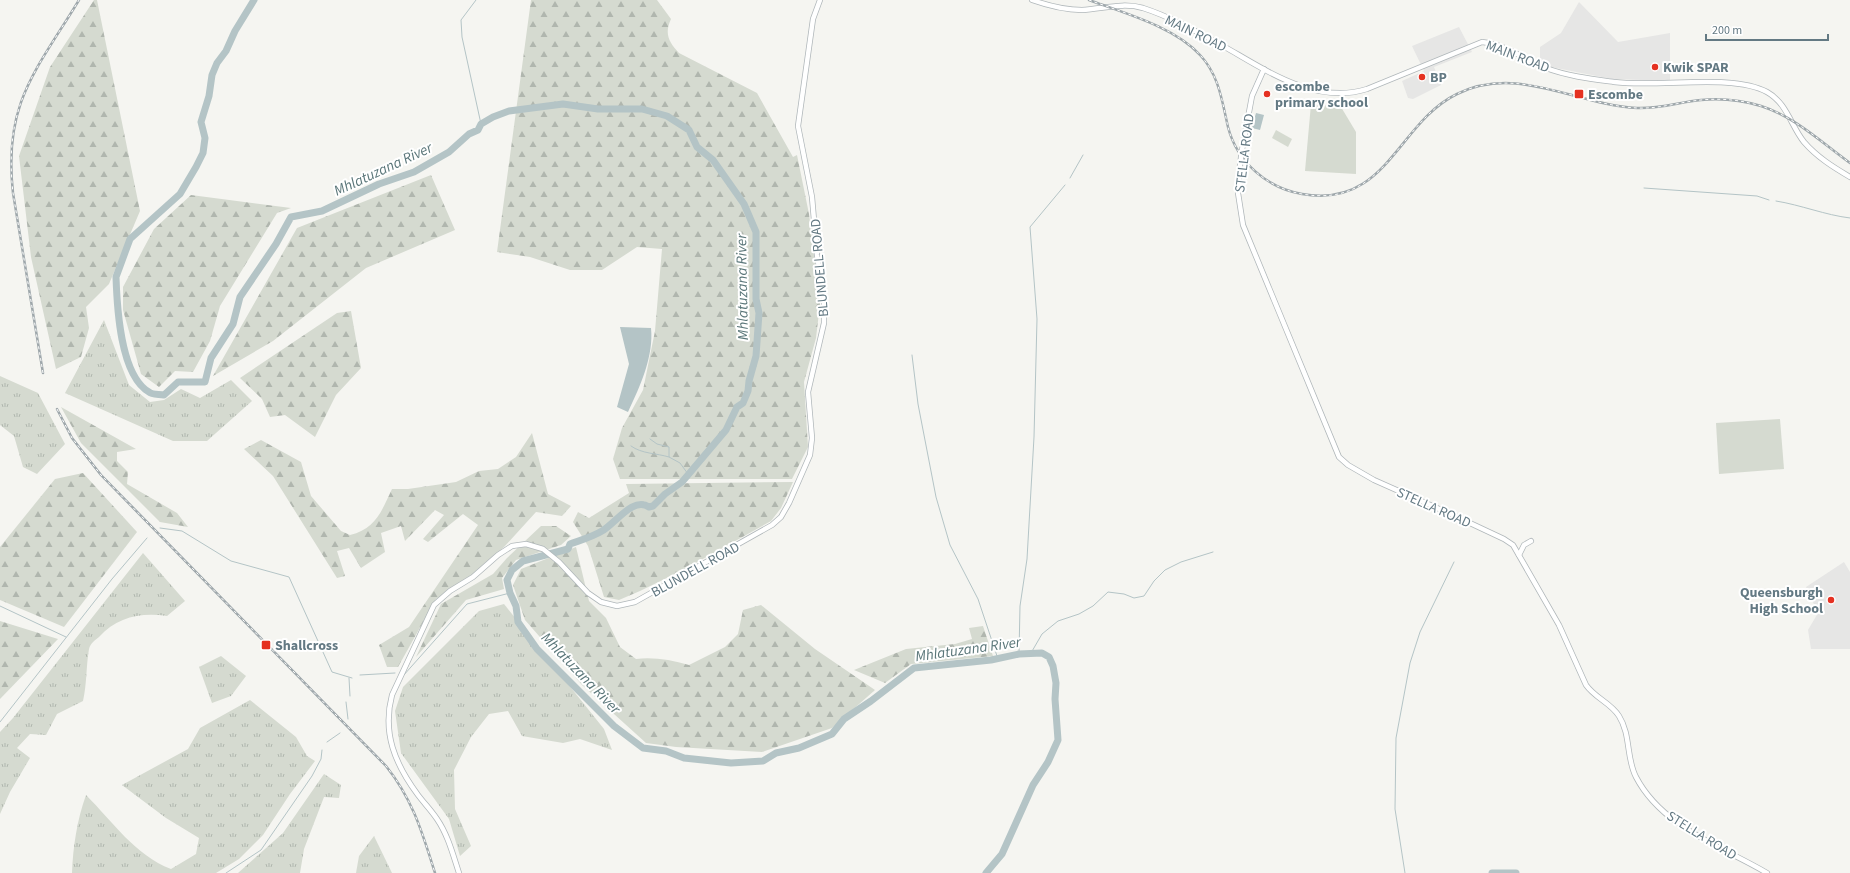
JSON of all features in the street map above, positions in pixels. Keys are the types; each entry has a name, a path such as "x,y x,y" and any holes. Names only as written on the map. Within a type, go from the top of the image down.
{"main road":[{"name":"BLUNDELL ROAD","path":"460,873 438,820 416,793 394,753 387,727 388,707 404,666 429,614 440,598 473,577 508,548 526,544 543,549 592,596 601,602 617,606 635,602 772,525 785,511 807,464 812,440 808,392 821,343 825,312 817,255 812,197 798,126 813,19 820,0"},
{"name":"MAIN ROAD","path":"1032,0 1067,9 1084,10 1121,5 1143,8 1196,32 1264,69 1306,88 1337,92 1355,92 1367,89 1482,42 1503,48 1549,69 1615,82 1750,85 1773,96 1784,108 1804,141 1815,154 1850,177"},
{"name":"STELLA ROAD","path":"1264,69 1252,96 1240,164 1238,193 1243,225 1340,458 1348,465 1374,480 1436,507 1504,539 1513,545 1559,624 1586,685 1616,712 1620,718 1626,734 1634,771 1650,797 1666,814 1682,826 1766,873"},
{"path":"1519,555 1524,545 1531,541"}],"shaded area":[{"path":"1579,2 1618,42 1670,33 1670,81 1612,79 1546,66 1540,61 1540,47 1561,33"},
{"path":"1459,27 1472,52 1434,67 1441,85 1413,99 1408,98 1402,81 1424,71 1412,46"},
{"path":"1256,113 1264,115 1260,130 1252,128"},
{"path":"620,327 651,328 650,349 645,371 628,412 617,407 629,364"},
{"name":"Queensburgh High School","path":"1844,562 1850,572 1850,649 1811,649 1808,630 1818,613 1806,587"}],"green space":[{"path":"94,0 97,0 140,211 109,284 86,307 89,328 81,357 56,369 31,257 19,156 50,67"},
{"path":"531,0 657,0 671,19 668,29 669,38 679,53 757,93 793,157 797,155 809,214 820,304 816,338 804,382 808,447 792,479 620,479 613,459 622,428 643,390 655,331 662,249 637,247 602,270 570,270 530,257 497,252"},
{"path":"1311,104 1341,107 1356,132 1356,174 1305,171"},
{"path":"1276,130 1292,139 1288,147 1272,138"},
{"path":"431,175 455,230 366,268 273,341 213,376 297,228"},
{"path":"191,195 291,208 277,213 220,306 210,341 193,372 175,371 159,387 141,374 123,310 123,287 154,229"},
{"path":"351,311 361,368 336,395 315,437 285,415 270,417 262,399 240,378 337,313"},
{"path":"104,320 129,385 150,402 164,400 181,389 200,398 231,380 252,401 207,441 173,441 65,393"},
{"path":"0,376 38,393 65,444 37,474 23,467 14,436 0,425"},
{"path":"61,407 136,449 117,452 117,461 128,472 127,484 177,513 188,527 160,522 81,443"},
{"path":"1780,419 1784,469 1719,474 1716,423"},
{"path":"532,433 548,494 571,506 562,516 536,512 504,547 469,578 436,599 398,667 387,667 379,645 409,627 478,525 463,514 428,542 423,539 444,515 435,510 405,541 401,526 381,533 385,552 361,568 349,548 337,551 345,576 337,578 273,476 244,449 261,440 301,462 311,496 341,531 350,535 366,528 377,518 392,489 408,489 456,482 479,471 498,469 516,457"},
{"path":"83,473 137,532 64,627 0,600 0,547 55,479"},
{"path":"793,482 781,508 771,521 683,570 619,600 604,597 588,546 573,522 578,512 589,518 629,493 626,484"},
{"path":"541,526 556,526 571,536 561,545 516,560 502,578 504,589 466,600 416,657 441,604 493,574 507,558"},
{"path":"576,547 589,601 606,618 620,647 636,659 662,659 689,665 725,647 738,634 743,610 761,605 815,649 875,690 832,728 762,752 676,747 646,743 582,685 525,620 513,585 521,569"},
{"path":"143,553 185,601 167,616 139,616 122,621 106,630 90,645 83,701 57,714 46,735 30,734 17,748 30,758 10,792 0,814 0,732 13,718"},
{"path":"504,604 604,729 612,750 580,739 563,743 522,736 508,711 489,714 471,737 454,770 455,809 471,846 460,856 449,819 401,753 395,711 403,687 479,611"},
{"path":"0,621 58,639 0,699"},
{"path":"983,626 993,656 911,664 885,683 854,670 906,649 955,644 972,639 969,628"},
{"path":"221,656 246,676 231,696 212,703 199,667"},
{"path":"250,700 296,737 307,756 315,761 290,794 263,835 239,859 216,873 72,873 76,834 86,795 135,847 158,863 171,869 196,854 199,838 166,818 122,785 188,749 200,728"},
{"path":"324,774 341,785 339,798 324,797 304,849 300,873 238,873 283,833"},
{"path":"374,836 392,873 356,873 359,856"}],"waterway":[{"name":"Mhlatuzana River","path":"254,0 235,31 226,51 217,63 212,75 209,96 201,122 205,138 203,153 180,194 130,239 116,277 119,322 122,339 126,356 139,383 150,393 164,395 178,382 205,382 211,358 233,324 240,297 276,244 291,217 322,211 379,184 414,172 449,152 469,134 478,130 481,124 493,117 509,111 563,104 598,109 642,109 667,116 689,130 697,147 713,160 744,204 756,232 756,299 759,313 756,356 749,381 748,391 743,403 737,407 726,430 682,482 665,494 653,506 649,507 637,505 624,512 607,528 590,537 570,544 568,549 523,561 512,570 507,580 510,593 516,606 518,622 537,649 614,726 643,748 666,751 684,758 731,763 763,761 776,753 799,748 832,734 844,719 871,701 914,668 991,660 1019,654 1042,653 1049,657 1053,666 1056,683 1055,699 1058,740 1048,762 1033,785 1002,854 986,873"},
{"path":"476,0 461,20 462,37 481,124"},
{"path":"1070,178 1083,155"},
{"path":"1019,654 1020,606 1027,559 1034,437 1037,319 1030,227 1065,185"},
{"path":"1644,188 1757,196 1769,200"},
{"path":"1776,201 1831,215 1850,218"},
{"path":"912,355 918,404 936,497 950,545 978,599 998,659"},
{"path":"650,439 657,444 669,447 669,457 680,463 688,474"},
{"path":"631,446 644,452 669,457"},
{"path":"160,528 182,531 231,561 289,577 332,672 352,678"},
{"path":"0,722 112,579 147,538"},
{"path":"1031,653 1042,634 1058,621 1079,614 1093,606 1108,592 1124,594 1134,598 1144,596 1154,581 1165,570 1181,562 1213,552"},
{"path":"1405,873 1395,809 1396,738 1410,663 1420,632 1454,562"},
{"path":"403,676 467,604 510,593"},
{"path":"0,606 66,637"},
{"path":"360,675 395,673"},
{"path":"349,678 350,696"},
{"path":"346,702 348,719"},
{"path":"327,742 340,733"},
{"path":"226,873 261,850 312,776 321,759 322,750"},
{"name":"Mhlatuzana River","path":"1492,873 1516,873"}],"railway":[{"path":"43,373 13,193 11,162 13,135 18,111 26,89 49,47 79,0"},
{"path":"1089,0 1163,29 1177,36 1200,55 1212,71 1216,80 1232,140 1246,162 1255,171 1277,186 1302,194 1331,195 1354,189 1373,177 1419,124 1437,107 1457,94 1480,86 1502,83 1525,84 1614,105 1637,108 1709,99 1731,100 1754,104 1773,111 1796,123 1850,163"},
{"path":"57,409 72,438 101,475 386,766 403,791 416,817 435,873"}],"place":[{"name":"Kwik SPAR","path":"1655,67"},
{"name":"BP","path":"1422,77"},
{"name":"escombe primary school","path":"1267,94"},
{"name":"Escombe","path":"1579,94"},
{"name":"Queensburgh High School","path":"1831,600"},
{"name":"Shallcross","path":"266,645"}]}
